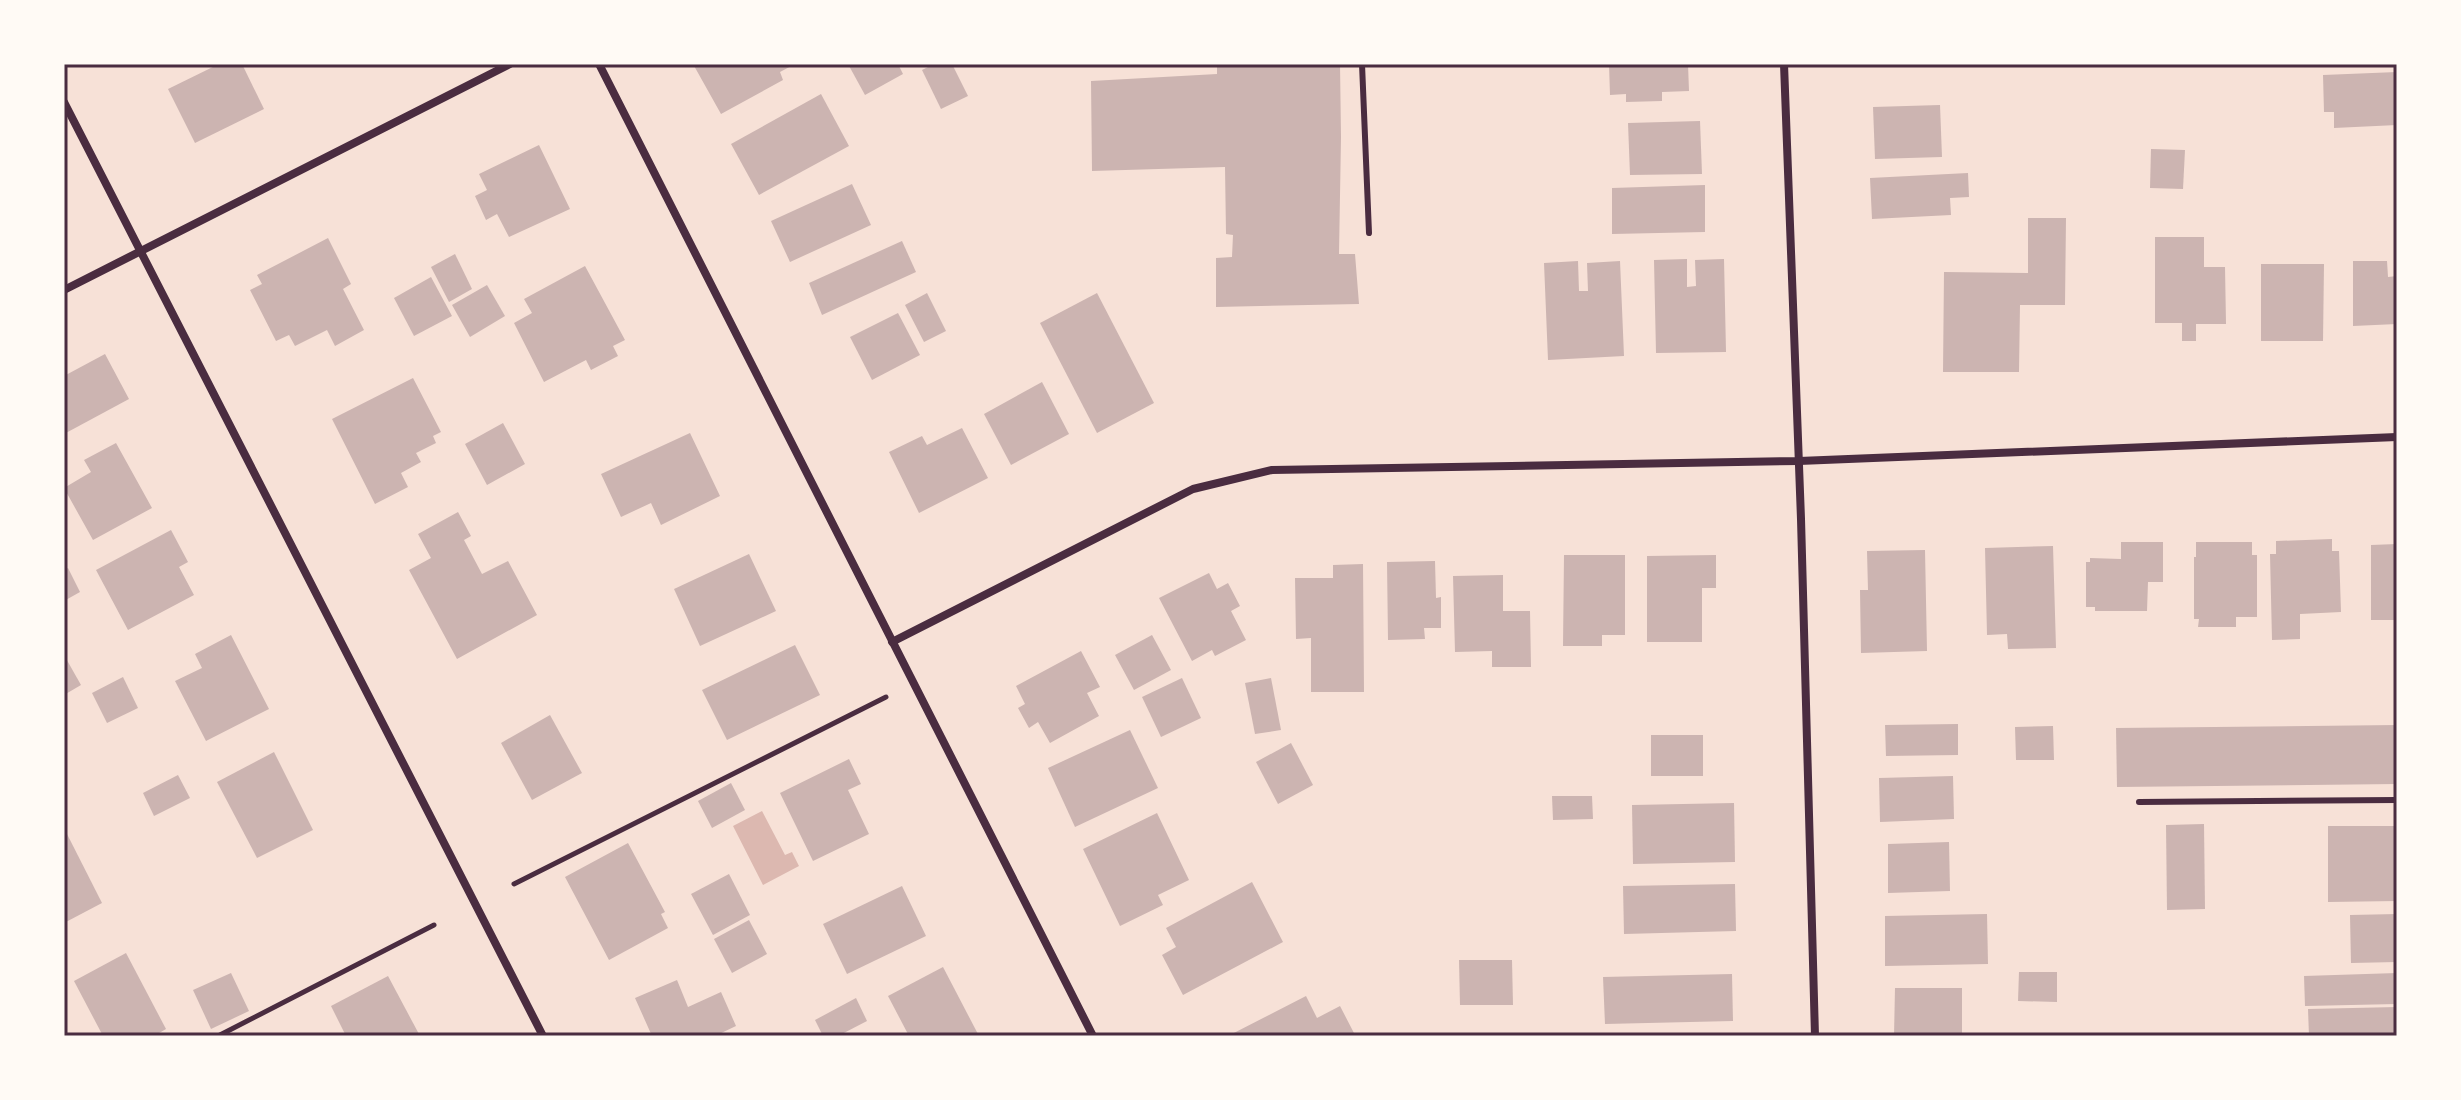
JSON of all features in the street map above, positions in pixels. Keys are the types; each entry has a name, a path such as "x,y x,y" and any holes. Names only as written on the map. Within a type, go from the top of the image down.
{"street":[{"path":"64,290 510,64"},
{"path":"599,64 1093,1036"},
{"path":"1784,64 1815,1036"},
{"path":"64,102 543,1036"},
{"path":"892,642 1193,489 1272,470 1799,461 2397,437"}],"lane":[{"path":"1362,64 1369,233"},
{"path":"2139,802 2397,800"}],"path":[{"path":"514,884 886,697"},
{"path":"218,1036 434,925"}],"shaded area":[{"path":"762,811 785,855 792,852 799,866 763,885 733,826"}],"building":[{"path":"219,64 242,64 264,109 195,143 168,89"},
{"path":"693,64 795,64 780,72 783,80 721,114"},
{"path":"848,64 898,64 903,74 865,95"},
{"path":"934,64 952,64 968,96 941,109 922,70"},
{"path":"1217,64 1340,64 1339,254 1355,254 1359,304 1216,307 1216,258 1232,257 1233,235 1226,234 1225,167 1092,171 1091,81 1217,74"},
{"path":"1609,64 1688,64 1689,91 1662,92 1662,101 1626,102 1626,94 1610,95"},
{"path":"2397,72 2397,125 2334,128 2334,112 2324,112 2323,75"},
{"path":"821,94 849,146 759,195 731,144"},
{"path":"1940,105 1942,157 1875,159 1873,107"},
{"path":"1700,121 1702,174 1630,175 1628,123"},
{"path":"539,145 570,209 509,237 497,214 486,220 475,196 487,190 479,174"},
{"path":"2151,149 2185,150 2183,189 2150,188"},
{"path":"1968,173 1969,197 1950,198 1951,215 1872,219 1870,178"},
{"path":"852,184 871,225 790,262 771,221"},
{"path":"1705,185 1705,232 1612,234 1612,188"},
{"path":"2028,218 2066,218 2065,305 2020,305 2019,372 1943,372 1944,272 2028,273"},
{"path":"2155,237 2204,237 2204,267 2225,267 2226,324 2196,324 2196,341 2182,341 2182,323 2155,323"},
{"path":"328,238 351,284 343,289 364,330 335,346 327,330 295,346 289,335 276,341 250,290 262,284 257,275"},
{"path":"902,241 916,272 822,315 809,283"},
{"path":"455,254 472,289 449,302 431,267"},
{"path":"1687,259 1687,287 1696,286 1695,260 1724,259 1726,352 1656,353 1654,260"},
{"path":"1578,261 1579,291 1588,291 1587,263 1620,261 1624,356 1548,360 1544,263"},
{"path":"2353,261 2387,261 2388,277 2397,276 2397,324 2353,326"},
{"path":"2261,264 2324,264 2323,341 2261,341"},
{"path":"585,266 625,340 613,346 618,356 591,370 586,360 544,382 514,323 532,313 524,299"},
{"path":"431,277 452,316 414,336 394,298"},
{"path":"487,285 505,316 470,337 452,305"},
{"path":"927,293 946,331 924,342 905,305"},
{"path":"1097,293 1154,403 1097,433 1040,323"},
{"path":"898,313 920,355 872,380 850,337"},
{"path":"105,354 129,399 64,434 64,376"},
{"path":"413,378 441,432 433,436 436,443 416,453 421,462 401,473 408,487 375,504 332,419"},
{"path":"1042,382 1069,434 1011,465 984,414"},
{"path":"503,423 525,464 487,485 465,444"},
{"path":"962,428 988,478 919,513 889,452 922,436 927,445"},
{"path":"690,433 720,496 661,525 651,503 621,517 601,474"},
{"path":"116,443 152,508 93,540 64,488 91,472 84,460"},
{"path":"458,512 471,536 464,540 482,574 508,561 537,615 457,659 409,570 431,558 418,534"},
{"path":"171,530 188,562 179,567 194,595 128,630 96,570"},
{"path":"2332,539 2332,551 2339,551 2341,612 2300,614 2300,639 2272,640 2270,554 2276,554 2276,541"},
{"path":"2121,542 2163,542 2163,582 2148,582 2147,611 2095,611 2095,607 2086,607 2086,562 2090,562 2090,558 2121,559"},
{"path":"2196,542 2252,542 2252,555 2257,555 2257,617 2236,617 2236,627 2198,627 2199,619 2194,619"},
{"path":"2397,544 2397,620 2371,620 2371,545"},
{"path":"2053,546 2056,648 2008,649 2007,634 1987,635 1985,548"},
{"path":"1925,550 1927,651 1861,653 1860,590 1868,590 1867,551"},
{"path":"749,554 776,611 700,646 674,589"},
{"path":"1564,555 1625,555 1625,635 1602,635 1602,646 1563,646"},
{"path":"1716,555 1716,588 1702,588 1702,642 1647,642 1647,556"},
{"path":"1435,561 1436,598 1441,597 1441,628 1424,628 1425,639 1388,640 1387,562"},
{"path":"1363,564 1364,692 1311,692 1311,638 1296,639 1295,578 1333,578 1333,565"},
{"path":"68,568 80,592 64,601 64,570"},
{"path":"1209,573 1217,589 1228,583 1240,606 1231,611 1246,640 1215,656 1212,650 1192,661 1159,598"},
{"path":"1503,575 1503,611 1530,611 1531,667 1492,667 1492,651 1455,652 1453,576"},
{"path":"231,635 269,709 206,741 175,681 202,668 195,654"},
{"path":"1152,635 1171,670 1134,690 1115,655"},
{"path":"795,645 820,695 727,740 702,690"},
{"path":"1081,651 1100,687 1087,693 1099,716 1050,743 1038,722 1029,728 1018,708 1025,704 1016,686"},
{"path":"64,655 81,685 64,695"},
{"path":"123,677 138,708 107,723 92,693"},
{"path":"1182,678 1201,718 1161,737 1142,697"},
{"path":"1271,678 1281,730 1255,734 1245,683"},
{"path":"550,715 582,773 532,800 501,743"},
{"path":"1958,724 1958,755 1886,756 1885,725"},
{"path":"2397,725 2397,784 2117,787 2116,728"},
{"path":"2053,726 2054,760 2016,760 2015,727"},
{"path":"1130,730 1158,788 1075,827 1048,768"},
{"path":"1651,735 1703,735 1703,776 1651,776"},
{"path":"1291,743 1313,785 1278,804 1256,762"},
{"path":"274,752 313,830 257,858 217,782"},
{"path":"849,759 861,784 848,790 869,834 813,861 780,793"},
{"path":"178,775 190,798 154,816 143,793"},
{"path":"1953,776 1954,819 1880,822 1879,778"},
{"path":"731,783 745,810 712,828 698,801"},
{"path":"1552,796 1592,796 1593,819 1553,820"},
{"path":"1734,803 1735,862 1633,864 1632,805"},
{"path":"1157,813 1189,880 1158,895 1163,905 1120,926 1083,849"},
{"path":"2204,824 2205,909 2167,910 2166,825"},
{"path":"2328,826 2397,826 2397,901 2328,902"},
{"path":"67,834 102,903 64,923 64,836"},
{"path":"1949,842 1950,891 1888,893 1888,844"},
{"path":"628,843 665,912 661,914 668,928 609,960 565,877"},
{"path":"729,874 750,915 713,935 691,894"},
{"path":"1252,882 1283,942 1183,995 1162,955 1176,947 1166,928"},
{"path":"1735,884 1736,931 1624,934 1623,886"},
{"path":"902,886 926,936 847,974 823,924"},
{"path":"1987,914 1988,964 1885,966 1885,916"},
{"path":"2397,914 2397,962 2351,963 2350,915"},
{"path":"749,920 767,954 732,973 714,939"},
{"path":"126,953 166,1029 154,1036 103,1036 74,981"},
{"path":"1459,960 1512,960 1513,1005 1460,1005"},
{"path":"943,967 979,1036 909,1036 888,996"},
{"path":"2019,972 2057,972 2057,1002 2018,1001"},
{"path":"231,973 249,1011 211,1029 193,990"},
{"path":"2397,973 2397,1004 2305,1006 2304,976"},
{"path":"1732,974 1733,1021 1605,1024 1603,977"},
{"path":"388,976 420,1036 346,1036 331,1006"},
{"path":"677,980 688,1007 721,992 736,1026 715,1036 652,1036 635,998"},
{"path":"1895,988 1962,988 1962,1036 1894,1036"},
{"path":"1306,996 1317,1018 1340,1006 1355,1035 1228,1036"},
{"path":"856,998 867,1021 838,1036 823,1036 815,1020"},
{"path":"2397,1007 2397,1036 2309,1036 2308,1009"}]}
